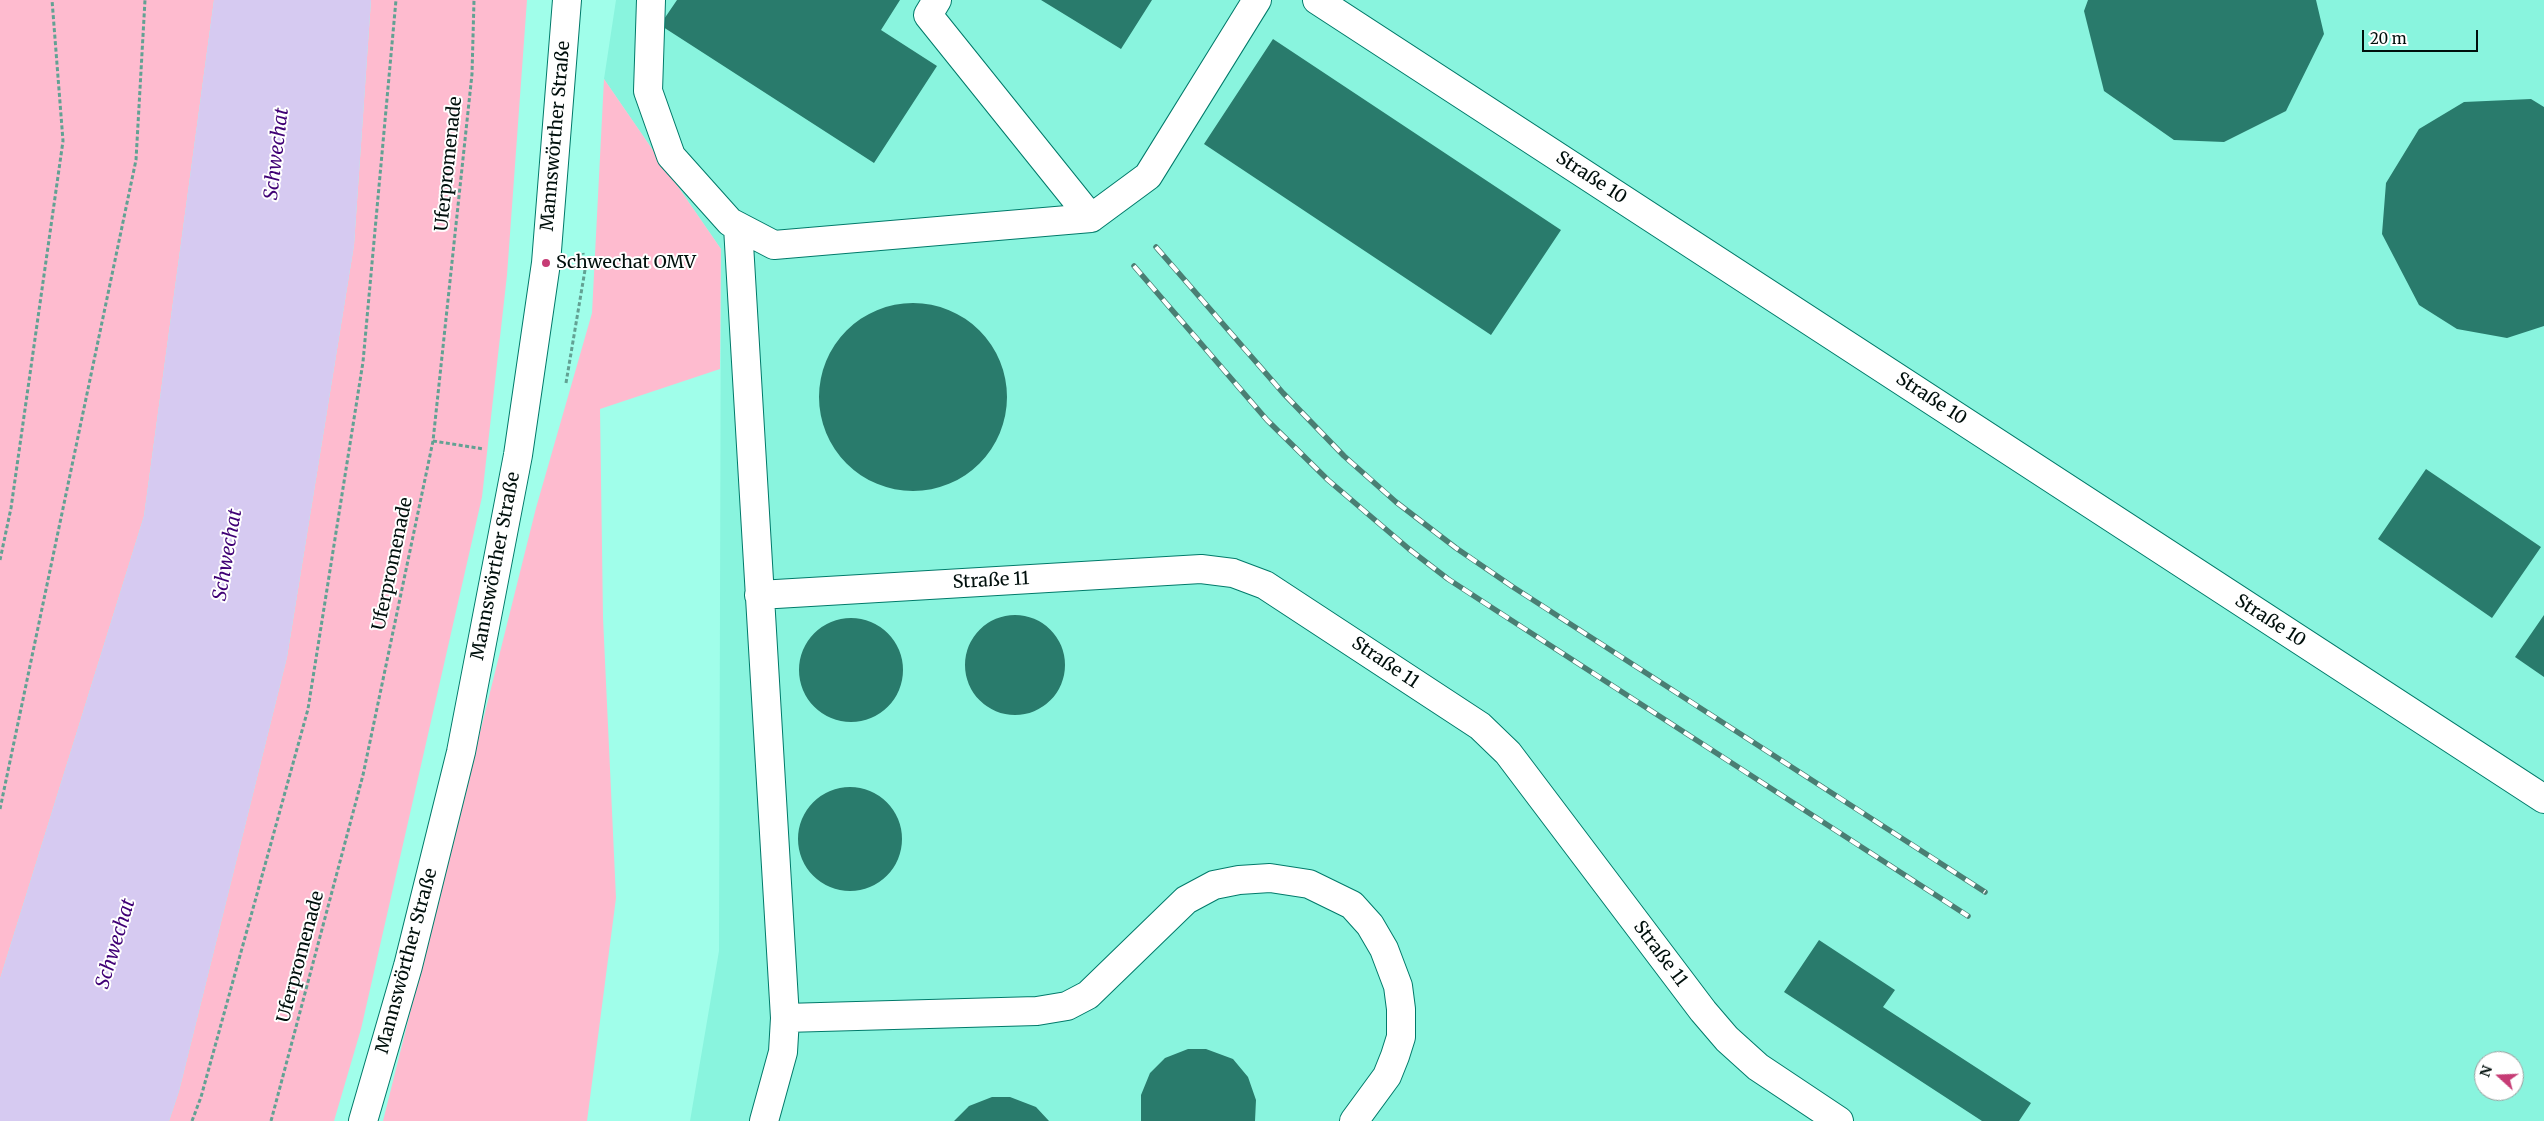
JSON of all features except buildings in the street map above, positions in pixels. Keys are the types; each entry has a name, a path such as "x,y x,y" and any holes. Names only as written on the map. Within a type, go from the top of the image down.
{"main road":[{"name":"Mannswörther Straße","path":"363,1121 408,966 461,752 518,455 546,262 567,0"},
{"path":"651,0 648,91 671,156 730,222 774,245 1091,218 1148,176 1257,0"},
{"path":"937,0 928,15 1091,218"},
{"name":"Straße 10","path":"1317,0 2544,799"},
{"path":"738,227 785,1018 783,1052 764,1121"},
{"name":"Straße 11","path":"759,595 1201,569 1233,573 1264,584 1480,726 1508,753 1703,1011 1727,1039 1758,1067 1839,1121"},
{"path":"785,1018 1037,1011 1067,1006 1088,995 1186,900 1214,885 1239,880 1270,878 1309,884 1352,905 1370,925 1384,949 1398,986 1401,1009 1400,1037 1395,1056 1387,1076 1354,1121"}],"path":[{"path":"0,560 11,508 63,141 52,0"},
{"path":"0,809 136,160 145,0"},
{"path":"192,1121 201,1097 308,709 363,362 396,0"},
{"name":"Uferpromenade","path":"271,1121 363,775 433,441 472,74 474,0"},
{"path":"433,441 518,455"}],"shaded area":[{"path":"0,0 214,0 144,516 0,979"},
{"path":"371,0 527,0 507,275 482,497 361,1029 334,1121 169,1121 179,1091 287,657 354,245"},
{"path":"616,0 2544,0 2544,1121 690,1121 719,951 721,249 604,79"},
{"path":"604,79 721,249 720,369 600,409 603,618 616,898 587,1121 383,1121 536,508 592,313"}],"water":[{"name":"Schwechat","path":"214,0 371,0 354,245 287,657 179,1091 169,1121 0,1121 0,979 144,516"}],"railway":[{"path":"1156,247 1283,393 1344,456 1396,502 1456,548 1513,587 1985,892"},
{"path":"1134,266 1267,420 1328,480 1409,549 1448,579 1968,916"}],"place":[{"name":"Schwechat OMV","path":"546,263"}]}
